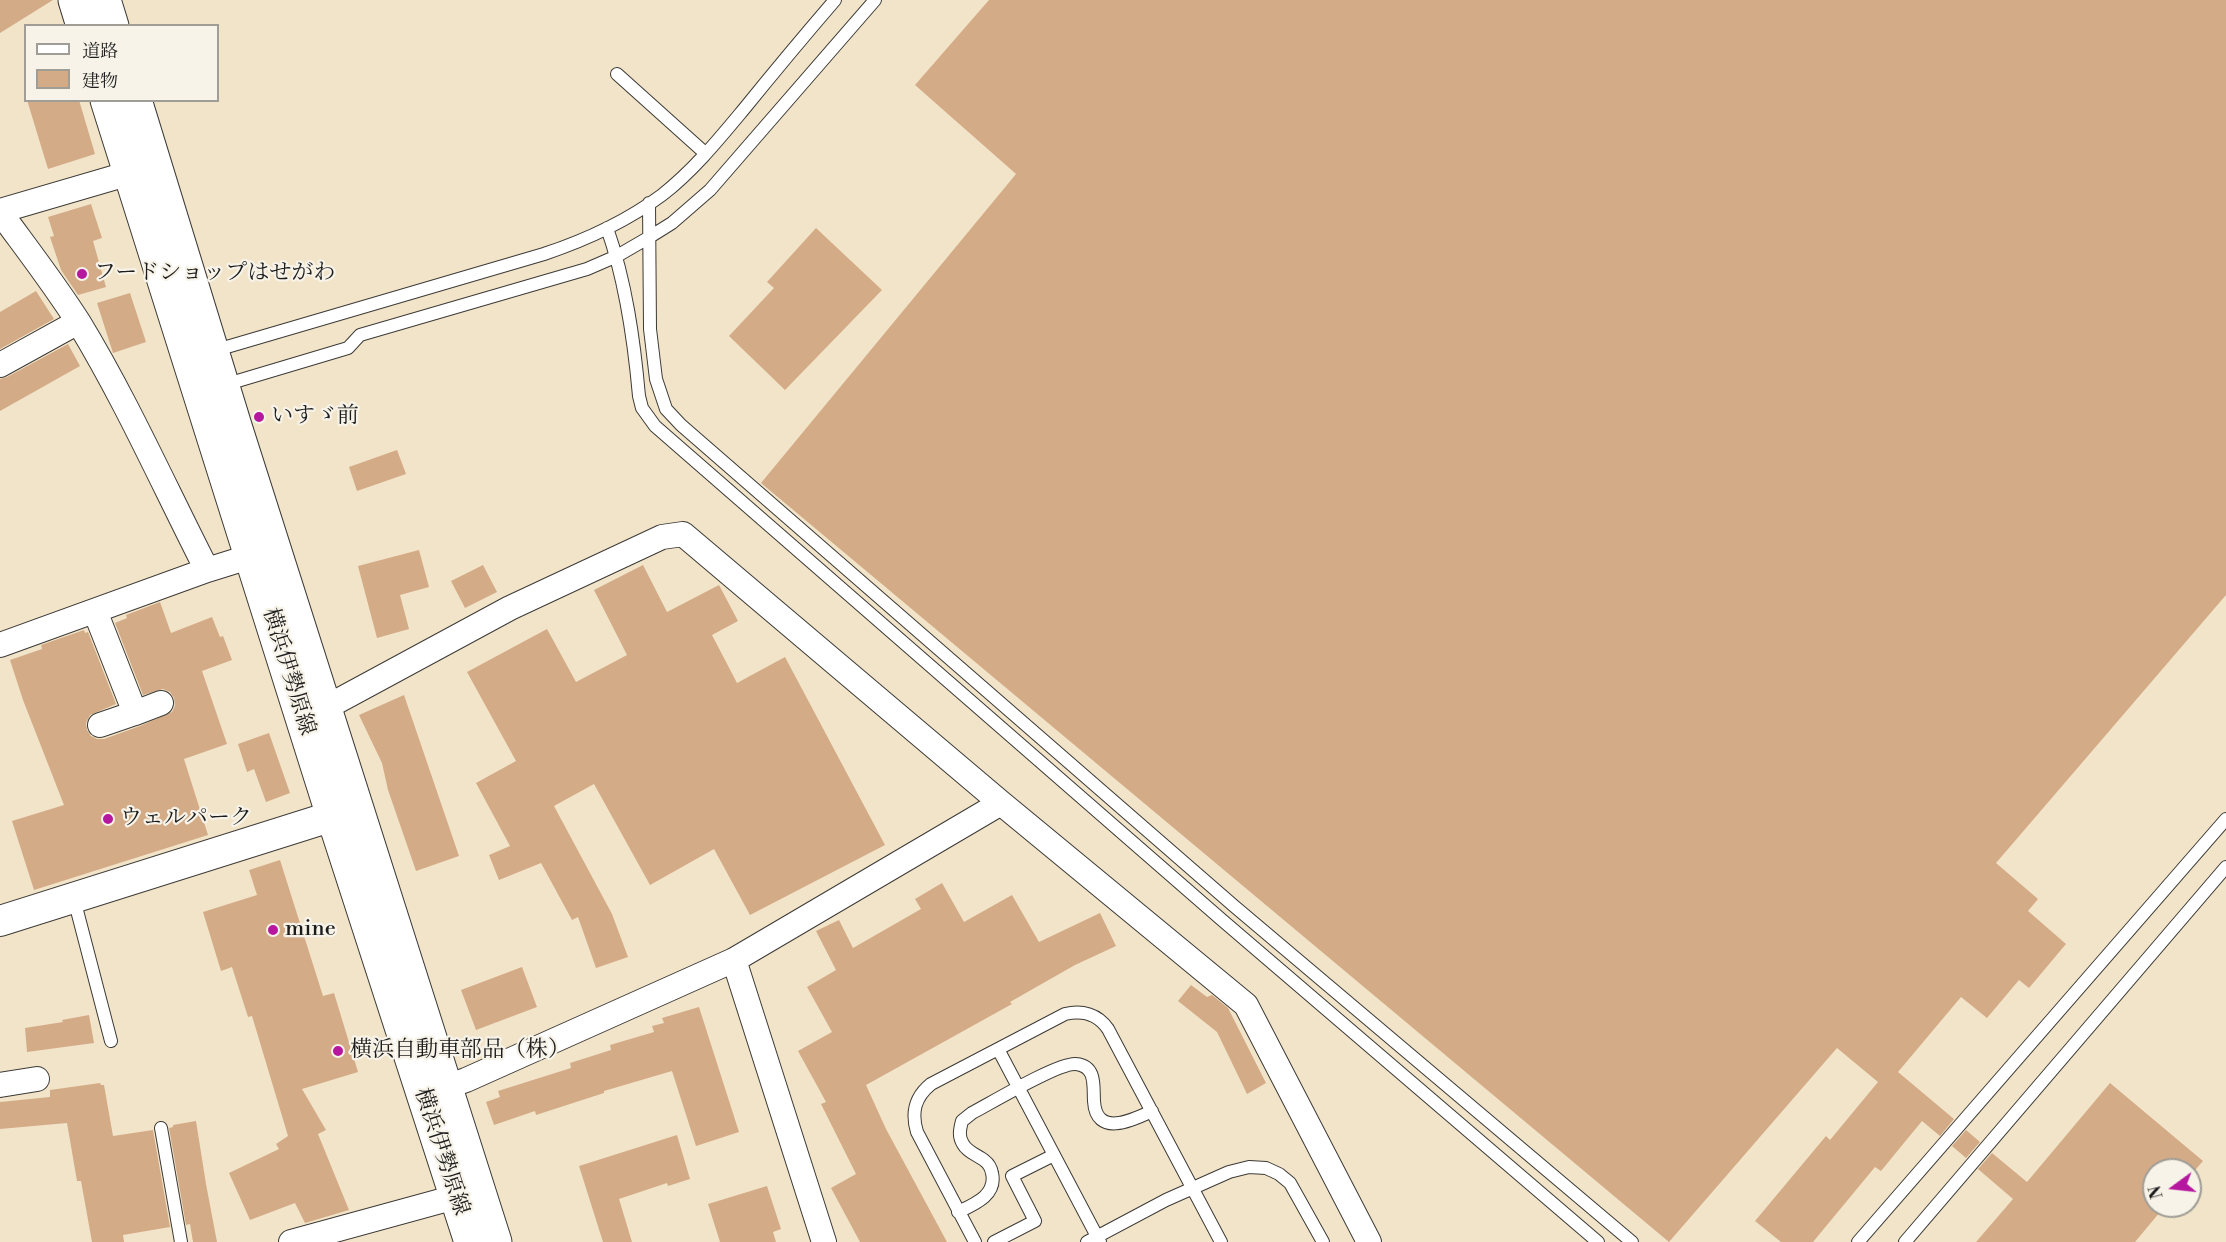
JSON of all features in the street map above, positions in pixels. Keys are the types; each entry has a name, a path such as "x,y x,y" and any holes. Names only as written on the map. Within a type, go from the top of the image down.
{"main road":[{"path":"75,0 82,24"},
{"path":"104,0 111,24"},
{"name":"横浜伊勢原線","path":"108,102 333,816 467,1194 495,1242"},
{"name":"横浜伊勢原線","path":"136,102 324,708 446,1087 467,1194 471,1242"}],"street":[{"path":"130,173 0,212 45,272 103,364 207,570"},
{"path":"0,365 78,322"},
{"path":"324,708 520,604 662,537 683,534 1001,803 1246,1005 1369,1242"},
{"path":"0,645 252,556"},
{"path":"95,611 135,713"},
{"path":"100,726 161,703"},
{"path":"446,1087 477,1076 734,960 1001,803"},
{"path":"0,921 333,816"},
{"path":"734,960 824,1242"},
{"path":"0,1085 37,1079"},
{"path":"291,1242 467,1194"}],"lane":[{"path":"212,351 544,254 579,242 607,228 649,203 687,174 835,0"},
{"path":"223,386 348,348 360,335 587,269 617,256 648,238 672,223 710,190 875,0"},
{"path":"617,74 705,153"},
{"path":"649,203 650,329 656,379 660,397 666,409 1234,906 1632,1242"},
{"path":"607,228 617,256 626,301 639,396 642,408 655,426 1222,920 1598,1242"},
{"path":"1858,1242 2226,819"},
{"path":"1905,1242 2226,867"},
{"path":"74,897 111,1041"},
{"path":"975,1242 913,1121 913,1111 919,1095 931,1084 1065,1014 1077,1012 1103,1021 1221,1242"},
{"path":"998,1049 1054,1155 1095,1240 1166,1200 1240,1168 1249,1167 1266,1168 1280,1174 1290,1183 1323,1242"},
{"path":"958,1212 983,1198 993,1185 993,1177 987,1163 967,1149 960,1137 962,1121 972,1113 1057,1069 1073,1064 1080,1065 1092,1075 1095,1084 1096,1110 1106,1121 1120,1124 1152,1111"},
{"path":"162,1128 181,1242"},
{"path":"994,1242 1035,1221 1012,1176 1054,1155"}],"building":[{"path":"0,0 53,0 0,33"},
{"path":"989,0 2226,0 2226,595 1996,863 2038,899 2028,911 2066,944 2029,988 2019,980 1987,1018 1961,997 1898,1072 1954,1119 1940,1136 1922,1121 1881,1171 1875,1167 1813,1242 1781,1242 1755,1221 1826,1136 1830,1140 1878,1082 1837,1048 1669,1242 761,483 1016,174 915,85"},
{"path":"28,102 80,102 95,154 48,169"},
{"path":"91,204 102,238 93,241 106,287 78,295 61,270 50,237 54,236 48,217"},
{"path":"816,228 882,290 785,390 729,336 774,288 767,282"},
{"path":"36,291 54,319 0,349 0,312"},
{"path":"130,293 146,342 113,353 97,303"},
{"path":"68,344 80,366 0,411 0,379"},
{"path":"397,450 406,474 357,491 349,467"},
{"path":"419,550 429,587 400,595 409,629 377,638 358,566"},
{"path":"483,565 497,592 465,608 451,581"},
{"path":"643,565 667,612 719,585 738,621 712,635 737,683 785,657 885,845 750,915 714,849 650,885 594,784 554,806 612,914 628,957 596,968 578,917 572,920 541,863 499,880 489,855 510,846 476,783 516,761 467,672 547,629 576,682 627,655 594,590"},
{"path":"160,602 171,633 212,617 220,637 223,636 232,660 202,671 227,744 184,759 208,835 34,890 12,821 64,805 10,660 42,649 41,645 84,630 85,633 88,632 116,704 90,715 86,723 87,730 91,736 104,739 140,726 172,712 175,706 174,698 170,692 163,689 143,695 115,623 127,618 126,615"},
{"path":"404,695 459,856 416,871 388,790 382,763 359,715"},
{"path":"269,733 290,793 266,802 254,769 247,772 238,744"},
{"path":"280,860 323,996 334,993 358,1072 302,1089 326,1130 318,1134 349,1210 305,1223 295,1203 250,1220 229,1173 279,1149 276,1144 288,1136 252,1016 248,1017 232,967 221,971 203,912 257,895 249,870"},
{"path":"942,883 964,922 1012,895 1039,942 1100,913 1116,946 1075,965 1010,1002 1012,1004 866,1085 886,1129 947,1242 860,1242 831,1188 856,1174 821,1104 826,1102 798,1051 832,1032 807,987 836,970 816,931 839,920 853,948 921,909 915,899"},
{"path":"522,967 537,1007 476,1030 461,990"},
{"path":"1191,985 1207,997 1212,995 1228,1008 1266,1083 1247,1094 1217,1032 1178,1001"},
{"path":"699,1007 739,1132 696,1146 672,1071 604,1091 604,1093 536,1115 535,1111 494,1125 486,1102 500,1097 498,1091 571,1068 570,1063 611,1050 610,1045 654,1032 652,1026 664,1023 662,1018"},
{"path":"89,1015 94,1043 27,1052 25,1028"},
{"path":"100,1083 104,1085 113,1136 153,1130 170,1227 123,1235 124,1242 92,1242 81,1181 77,1181 67,1123 0,1129 0,1102 50,1097 50,1090"},
{"path":"2110,1083 2199,1158 2142,1158 2142,1218 2155,1218 2135,1242 1976,1242 2013,1199 1978,1169 1992,1153 2027,1182"},
{"path":"196,1121 217,1242 193,1242 190,1224 186,1225 169,1128 173,1125"},
{"path":"1966,1130 1980,1142 1966,1158 1952,1146"},
{"path":"677,1135 690,1179 668,1186 667,1183 619,1199 632,1242 603,1242 579,1166"},
{"path":"767,1186 781,1229 773,1232 776,1242 720,1242 708,1204"}],"place":[{"name":"フードショップはせがわ","path":"82,274"},
{"name":"いすゞ前","path":"259,417"},
{"name":"ウェルパーク","path":"108,819"},
{"name":"mine","path":"273,930"},
{"name":"横浜自動車部品（株）","path":"338,1051"}]}
